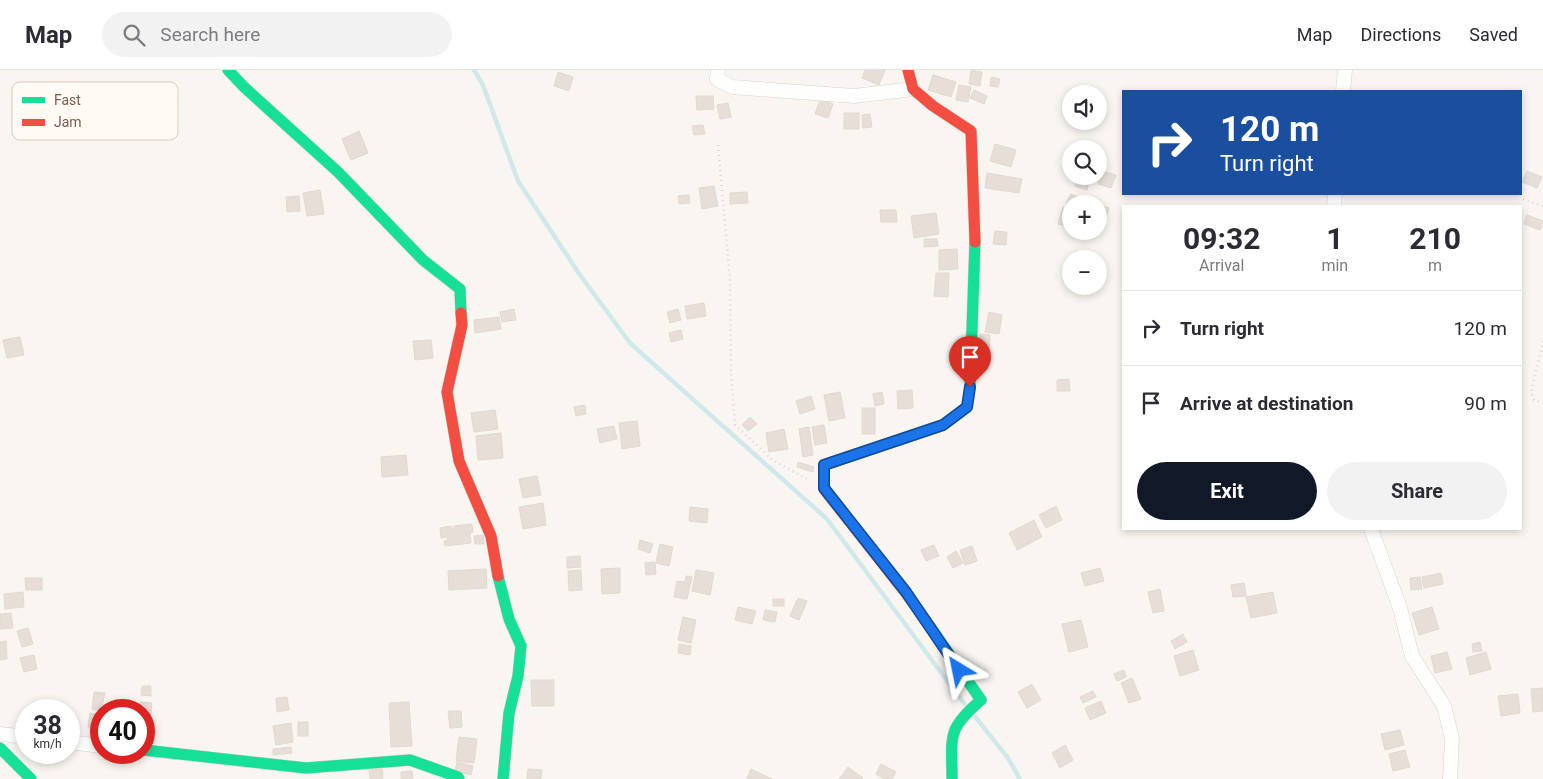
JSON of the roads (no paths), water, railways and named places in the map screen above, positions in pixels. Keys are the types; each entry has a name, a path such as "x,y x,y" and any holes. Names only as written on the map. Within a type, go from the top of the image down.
{"street":[{"path":"228,70 387,221 423,260 460,289 462,325 447,392 451,420 460,461 491,536 499,584 509,619 520,646 518,676 509,713 504,779"},
{"path":"718,70 718,80 732,87 854,96 913,88"},
{"path":"908,70 913,88 933,106 971,131 976,232 970,387 967,407 943,425 824,465 824,488 906,592 981,700 961,717 952,734 952,779"},
{"path":"1343,90 1345,70"},
{"path":"1371,530 1400,608 1412,656 1444,706 1452,739 1450,779"},
{"path":"0,734 15,736"},
{"path":"0,748 31,779"},
{"path":"155,751 306,768 410,760 458,777 459,779"}],"waterway":[{"path":"474,70 483,85 518,181 580,275 630,343 827,519 966,706"},
{"path":"973,714 1008,758 1020,779"}]}
